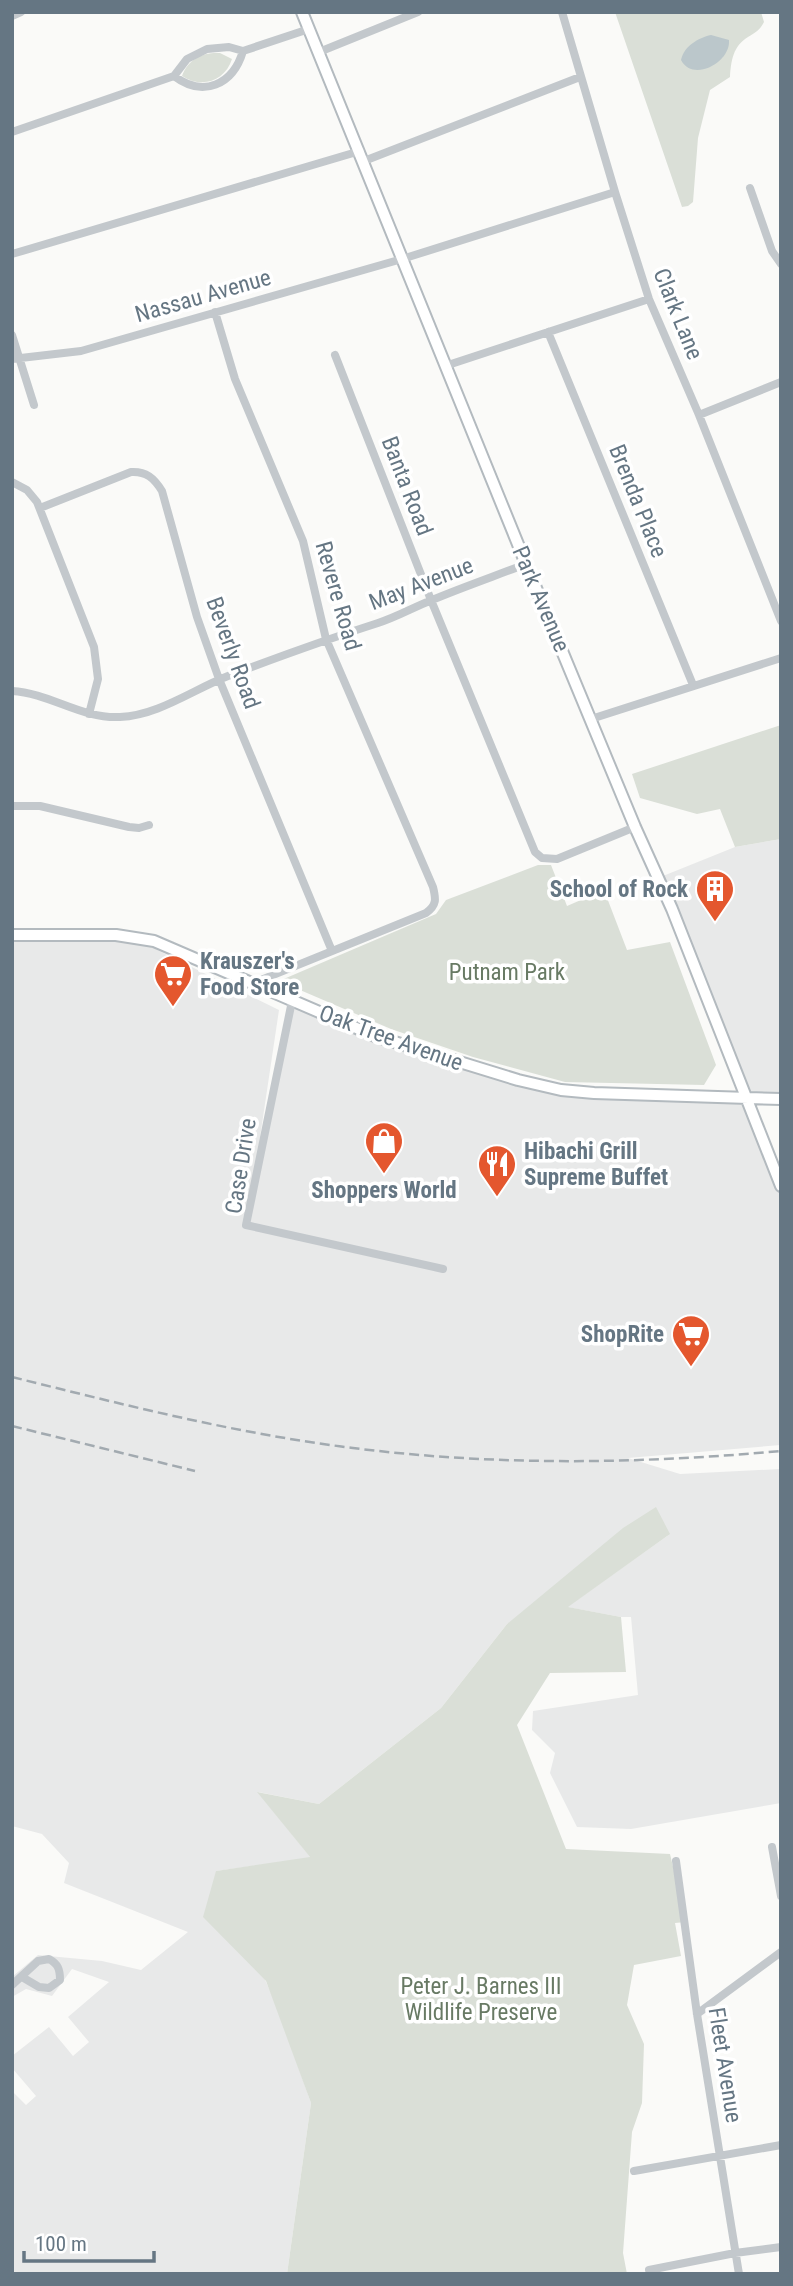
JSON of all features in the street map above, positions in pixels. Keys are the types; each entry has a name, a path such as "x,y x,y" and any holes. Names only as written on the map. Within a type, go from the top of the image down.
{"main road":[{"name":"Park Avenue","path":"302,12 526,564 635,827 672,909 781,1185"},
{"name":"Oak Tree Avenue","path":"12,934 116,935 161,943 251,984 398,1044 548,1087 594,1093 781,1099"}],"street":[{"path":"12,16 21,12"},
{"path":"319,52 418,12"},
{"name":"Clark Lane","path":"562,12 649,299 699,415 781,621"},
{"path":"12,132 173,76 187,59 201,50 218,47 243,51 309,29"},
{"path":"173,76 189,85 215,85 223,82 236,70 243,51"},
{"path":"12,254 362,156 580,77"},
{"path":"750,188 768,243 781,264"},
{"name":"Nassau Avenue","path":"16,358 81,351 402,259 615,192"},
{"path":"445,366 649,299"},
{"name":"Revere Road","path":"215,312 235,379 303,541 326,639 433,887 435,904 426,913 332,951"},
{"name":"Brenda Place","path":"548,332 693,685"},
{"path":"12,335 16,358 34,405"},
{"name":"Banta Road","path":"335,355 431,600 535,852 542,858 557,859 635,827"},
{"path":"699,415 781,382"},
{"name":"Beverly Road","path":"40,508 131,472 145,474 157,482 162,491 197,617 219,680 332,951"},
{"path":"12,482 27,491 40,508 94,647 98,679 89,714"},
{"name":"May Avenue","path":"12,691 33,695 89,714 117,717 141,714 219,680 326,639 379,623 526,564"},
{"path":"591,719 781,658"},
{"path":"12,806 40,806 129,827 149,825"},
{"path":"251,984 332,951"},
{"name":"Case Drive","path":"292,1001 246,1225 443,1269"},
{"path":"772,1847 781,1896"},
{"name":"Fleet Avenue","path":"676,1861 697,2014 739,2274"},
{"path":"697,2014 781,1952"},
{"path":"12,1985 38,1961 49,1959 55,1962 60,1971 60,1979 49,1988 39,1987 22,1977"},
{"path":"634,2171 781,2145"},
{"path":"649,2270 781,2247"}],"shaded area":[{"path":"711,35 729,40 724,56 702,70 687,67 681,60 688,47"},
{"path":"781,839 781,1099 747,1099 781,1186 781,1445 628,1458 680,1474 781,1469 781,1803 631,1829 577,1827 550,1773 555,1753 532,1730 533,1711 638,1695 631,1617 567,1607 670,1534 507,1624 441,1708 319,1804 258,1792 311,1858 216,1871 276,2004 311,2103 287,2274 12,2274 12,2091 26,2105 36,2096 12,2068 12,2056 49,2027 73,2056 89,2042 68,2017 109,1982 72,1969 52,1996 26,1989 12,1997 12,1977 38,1955 102,1961 141,1970 188,1932 64,1883 69,1863 42,1834 12,1826 12,940 137,940 279,1010 252,1191 292,1001 327,1017 548,1087 746,1099 658,878 735,847"}],"green space":[{"path":"615,12 761,12 764,22 736,49 730,77 710,90 698,138 693,202 688,206 682,207"},
{"path":"220,53 232,59 224,73 212,81 197,82 182,76 188,65 197,58"},
{"path":"781,725 781,839 735,847 720,809 697,814 640,798 632,774"},
{"name":"Putnam Park","path":"538,865 551,865 567,906 604,890 627,950 670,942 716,1065 704,1085 565,1082 473,1057 391,1029 279,981 436,914 446,900"},
{"name":"Peter J. Barnes III Wildlife Preserve","path":"656,1507 670,1534 568,1607 621,1617 626,1672 550,1673 517,1725 566,1849 670,1854 686,1922 675,1923 681,1956 634,1965 627,2005 644,2044 642,2103 632,2132 623,2253 627,2274 287,2274 311,2103 266,1981 203,1917 216,1871 310,1857 257,1792 319,1804 441,1708 507,1624 623,1528"}],"railway":[{"path":"12,1377 224,1427 310,1442 407,1454 514,1460 620,1461 781,1451"},
{"path":"12,1426 195,1471"}],"place":[{"name":"School of Rock","path":"715,923"},
{"name":"Krauszer's Food Store","path":"173,1008"},
{"name":"Shoppers World","path":"384,1175"},
{"name":"Hibachi Grill Supreme Buffet","path":"497,1198"},
{"name":"ShopRite","path":"691,1368"}]}
